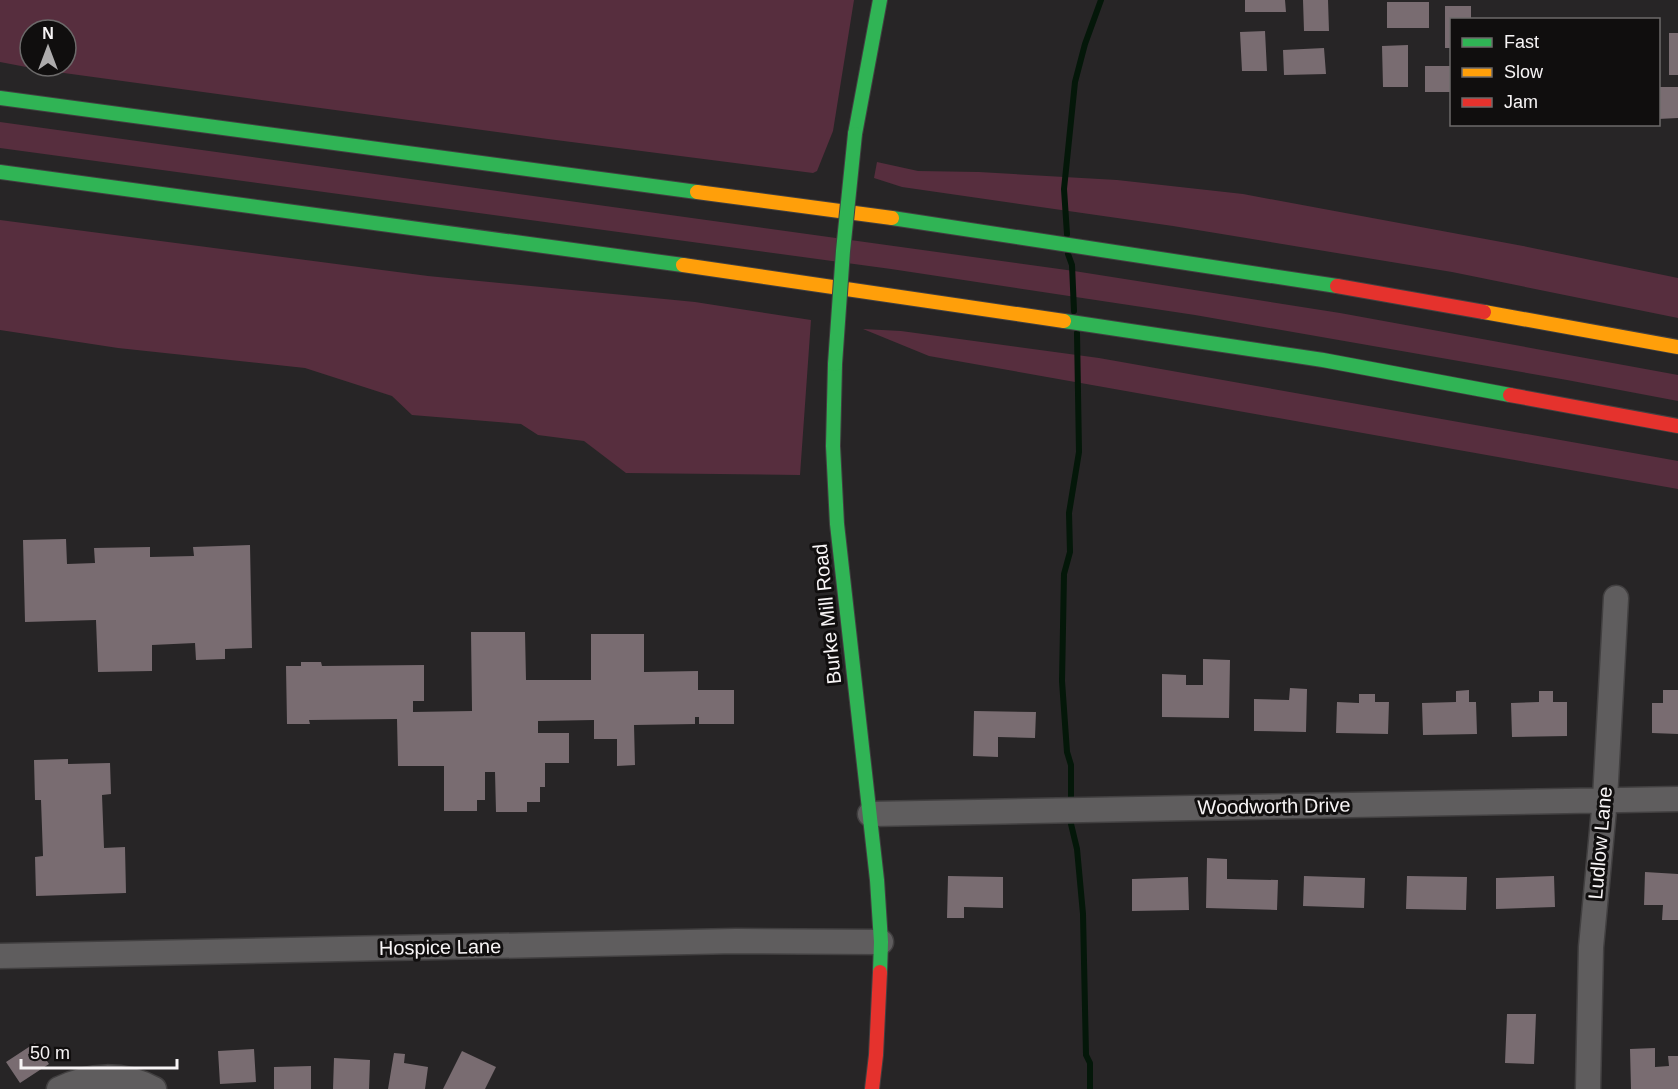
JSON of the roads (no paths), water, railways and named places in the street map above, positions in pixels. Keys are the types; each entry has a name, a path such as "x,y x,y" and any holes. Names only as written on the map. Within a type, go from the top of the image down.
{"main road":[{"name":"Burke Mill Road","path":"872,1089 876,1055 881,942 877,880 837,524 833,446 835,364 855,134 880,0"},
{"path":"32,88 203,126"},
{"path":"0,98 855,213 1265,274 1678,347"},
{"path":"0,174 29,176 882,293 1323,360 1678,426"}],"street":[{"name":"Ludlow Lane","path":"1588,1089 1591,947 1605,800 1616,598"},
{"name":"Woodworth Drive","path":"870,814 1678,799"},
{"name":"Hospice Lane","path":"0,956 736,941 881,942"},
{"path":"59,1089 76,1081 96,1077 125,1078 154,1089"}],"waterway":[{"path":"1067,234 1064,189 1075,82 1085,44 1101,0"},
{"path":"1068,254 1072,265 1074,311"},
{"path":"1071,804 1071,765 1067,752 1062,681 1064,574 1070,552 1069,513 1079,452 1077,333"},
{"path":"1071,814 1083,914 1086,1055 1090,1063 1090,1089"}]}
